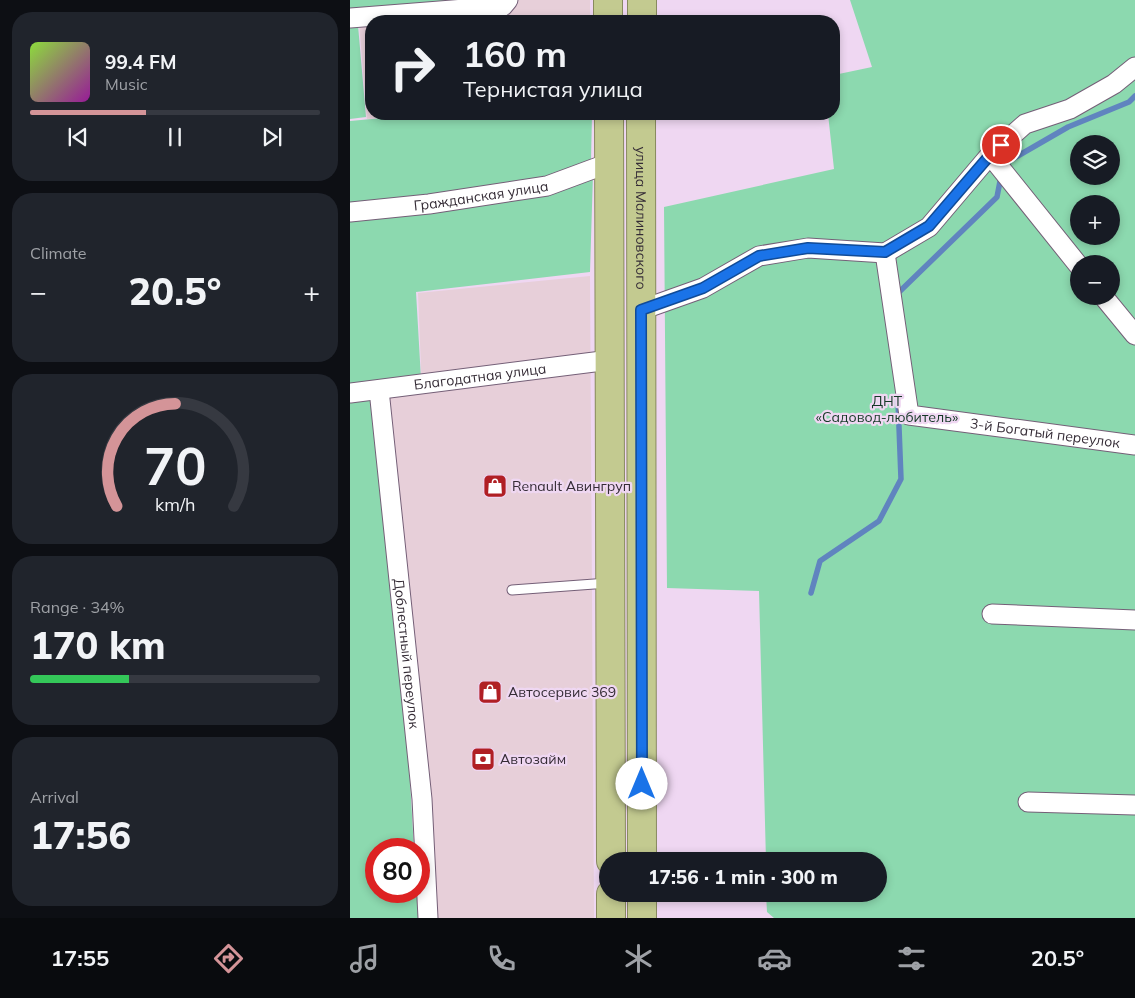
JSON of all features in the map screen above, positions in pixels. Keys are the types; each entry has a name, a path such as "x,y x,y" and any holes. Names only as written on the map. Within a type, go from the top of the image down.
{"highway":[{"path":"608,0 608,15"},
{"path":"642,0 642,15"},
{"path":"609,120 611,852"},
{"name":"улица Малиновского","path":"641,120 642,852"},
{"path":"611,902 611,918"},
{"path":"642,902 642,918"}],"street":[{"path":"381,15 505,3"},
{"path":"350,18 365,17"},
{"path":"641,310 703,288 759,256 808,248 885,252 929,226 990,155 1025,124 1070,109 1114,84 1135,67"},
{"path":"990,155 1070,255"},
{"name":"Гражданская улица","path":"350,212 429,204 547,186 610,163"},
{"name":"3-й Богатый переулок","path":"885,252 910,415 1135,445"},
{"path":"1110,305 1135,335"},
{"name":"Благодатная улица","path":"350,394 610,360"},
{"name":"Доблестный переулок","path":"379,390 422,799 428,918"},
{"path":"992,614 1135,620"},
{"path":"1028,802 1135,805"}],"lane":[{"path":"512,590 610,583"}],"shaded area":[{"path":"465,0 590,0 590,15 403,15"},
{"path":"365,22 365,95 359,23"},
{"path":"590,276 594,918 431,918 430,838 424,838 386,397 422,393 418,293"}],"green space":[{"path":"350,0 462,0 357,14 365,117 350,119"},
{"name":"ДНТ «Садовод-любитель»","path":"850,0 1135,0 1135,918 774,918 767,912 766,902 887,902 887,852 766,852 759,591 667,588 664,207 834,169 829,120 840,120 840,74 872,67"},
{"path":"592,120 591,161 541,182 350,208 350,121"},
{"path":"593,174 590,272 416,292 421,379 371,384 406,713 413,838 365,838 365,903 418,903 419,918 350,918 350,218"}],"waterway":[{"path":"1006,168 1009,161 1068,127 1129,102 1135,96"},
{"path":"895,296 997,197 1001,176"},
{"path":"811,593 820,561 879,521 901,479 898,401"}],"place":[{"name":"Renault Авингруп","path":"495,486"},
{"name":"Автосервис 369","path":"490,692"},
{"name":"Автозайм","path":"483,759"}],"route":[{"path":"642,784 641,310 703,288 759,256 808,248 885,252 929,226 990,155 1001,145"}]}
